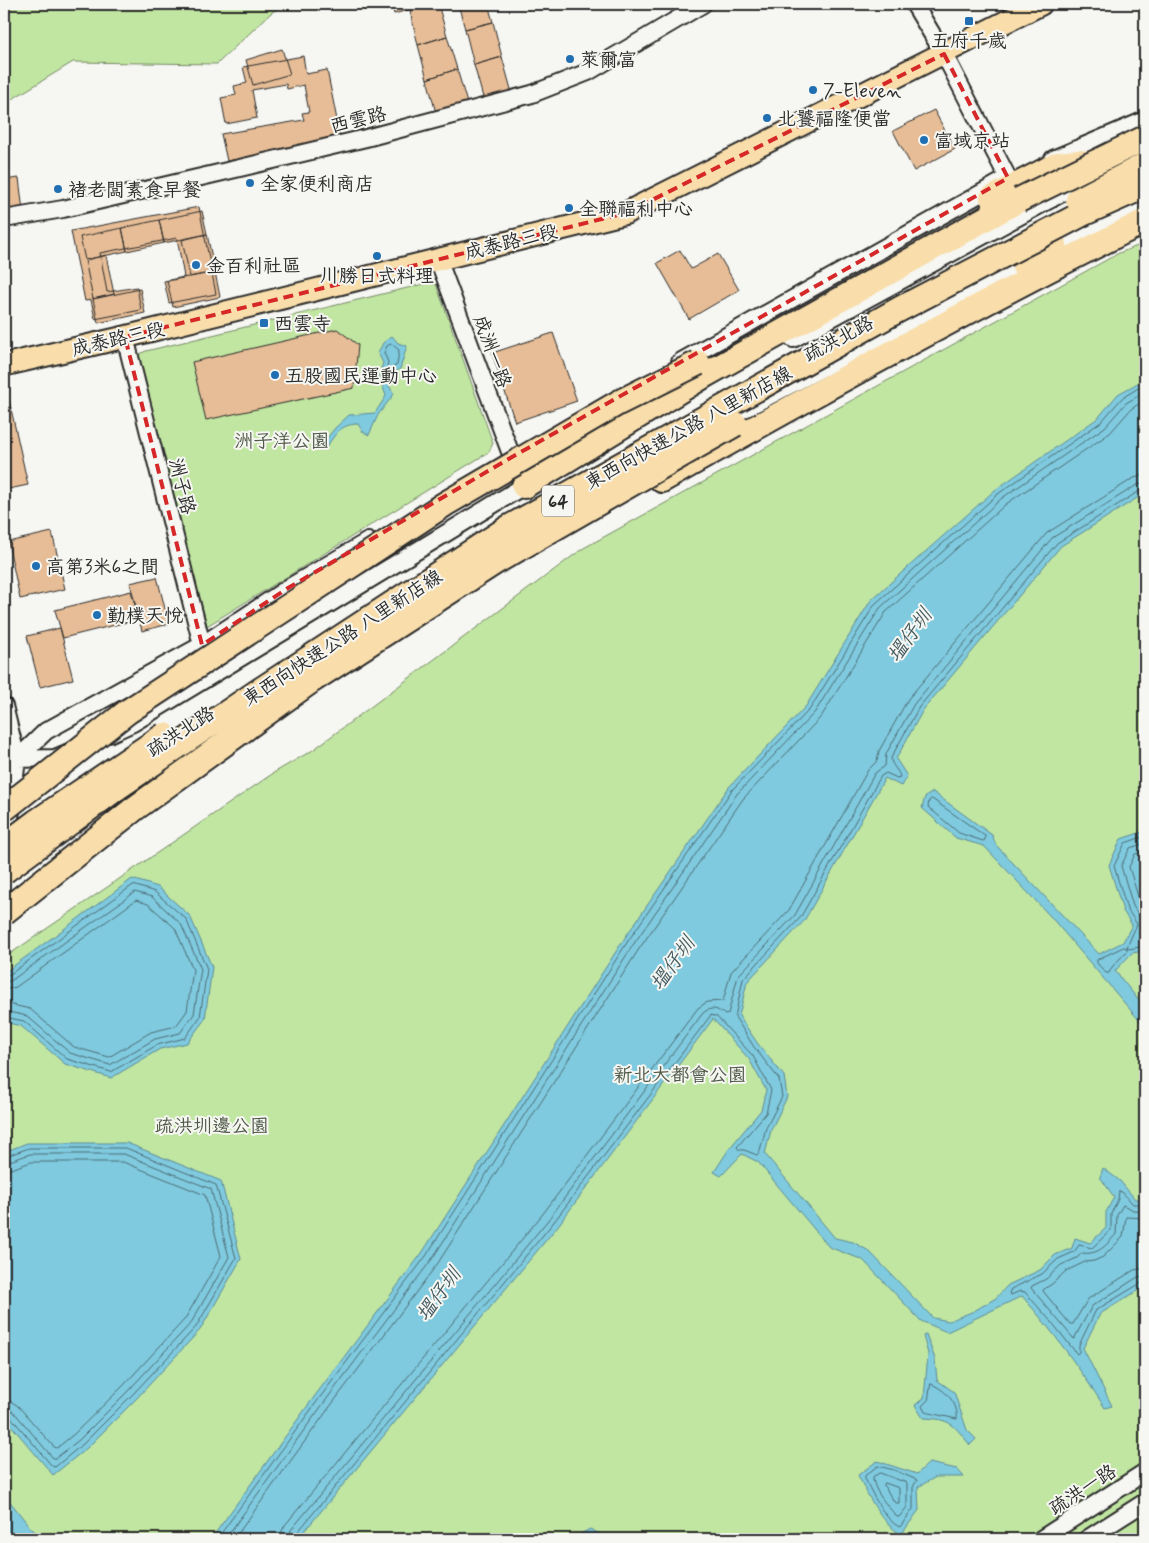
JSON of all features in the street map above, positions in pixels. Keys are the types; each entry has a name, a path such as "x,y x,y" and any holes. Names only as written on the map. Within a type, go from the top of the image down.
{"highway":[{"path":"524,486 705,375 1019,200 1145,138"},
{"path":"5,829 127,712 445,504 618,403 698,363 1013,187 1058,164 1079,162 1107,164 1139,158"},
{"name":"東西向快速公路 八里新店線","path":"5,829 36,822 251,677 509,511 732,386 936,275 1139,158"},
{"name":"東西向快速公路 八里新店線","path":"4,871 118,787 508,528 898,310 1082,214 1145,186"},
{"path":"511,546 544,540 571,531 770,419 945,324 1052,267 1145,221"},
{"path":"4,912 134,809 311,681 497,561 735,424 998,283 1055,246"}],"main road":[{"name":"成泰路三段","path":"4,365 125,337 626,213 1041,4"}],"street":[{"name":"西雲路","path":"4,218 63,209 220,173 366,138 532,94 588,72 703,4"},
{"path":"914,4 944,54 1008,178"},
{"path":"10,762 46,731 202,645 288,588 512,457 1008,178 1145,120"},
{"name":"疏洪北路","path":"10,762 55,758 133,724 524,486 1139,158"},
{"name":"疏洪北路","path":"5,829 95,810 488,558 691,437 1145,199"},
{"name":"成洲一路","path":"438,259 512,457"},
{"name":"洲子路","path":"125,337 202,645"},
{"path":"4,706 10,762 5,829"},
{"path":"71,717 133,724"},
{"name":"疏洪一路","path":"1041,1539 1145,1472"},
{"path":"1087,1539 1145,1502"}],"highlighted area":[{"path":"944,54 1008,178 512,457 288,588 202,645 125,337 626,213"}],"green space":[{"path":"4,4 285,4 271,13 217,64 73,62 4,104"},
{"name":"新北大都會公園","path":"1145,243 1145,1539 4,1539 4,958 275,772 313,750 582,549 1119,253"},
{"name":"洲子洋公園","path":"428,283 436,284 493,443 489,452 207,626 137,355 146,351"}],"water":[{"path":"392,336 398,343 407,346 400,369 390,375 389,386 394,394 378,415 369,435 363,432 358,424 352,424 338,431 325,449 323,443 349,415 375,413 386,396 379,375 383,363 378,353 383,343"},
{"name":"塭仔圳","path":"1145,379 1145,493 1061,546 923,710 896,759 907,776 901,786 885,778 804,921 747,982 739,1016 758,1044 784,1076 787,1097 771,1130 765,1154 835,1238 853,1242 869,1251 933,1318 949,1321 974,1311 996,1298 1008,1285 1040,1270 1055,1255 1072,1248 1075,1238 1090,1243 1106,1228 1106,1212 1114,1197 1100,1177 1103,1168 1120,1181 1135,1199 1145,1199 1145,1286 1100,1314 1083,1348 1112,1406 1105,1408 1066,1350 1022,1296 947,1332 921,1321 863,1260 829,1247 758,1162 742,1154 721,1176 714,1172 729,1149 761,1110 766,1090 749,1059 713,1019 557,1227 298,1539 211,1539 422,1253 624,939 729,787 806,706 871,600 995,490 1098,418 1118,394"},
{"path":"933,792 992,835 996,845 1099,954 1123,942 1132,925 1123,911 1109,865 1121,839 1145,831 1145,951 1132,953 1115,971 1145,1008 1145,1027 1050,916 984,846 956,838 922,808 925,797"},
{"path":"132,879 158,887 190,916 212,967 205,1019 187,1043 160,1049 111,1078 65,1064 21,1026 4,1022 4,973"},
{"path":"27,1143 127,1143 221,1181 241,1259 200,1330 87,1448 53,1475 4,1417 4,1152"},
{"path":"926,1334 935,1359 937,1380 954,1392 967,1430 976,1439 970,1445 955,1427 946,1421 923,1418 915,1405 924,1398 928,1354 923,1336"},
{"path":"877,1461 917,1474 929,1463 957,1469 964,1477 936,1477 918,1487 919,1510 901,1535 881,1515 858,1475"},
{"path":"4,1494 30,1527 43,1539 13,1539 4,1529"},
{"path":"590,1529 606,1539 571,1539"}],"building":[{"path":"391,4 421,4 422,6 394,14"},
{"path":"438,4 447,36 418,45 410,11"},
{"path":"458,4 488,4 493,22 465,29"},
{"path":"493,22 502,57 474,65 465,29"},
{"path":"447,36 457,69 427,79 418,45"},
{"path":"282,49 290,74 253,85 246,60"},
{"path":"303,56 306,74 327,70 341,140 227,161 221,134 304,120 302,113 309,112 304,85 287,89 286,84 252,90 257,118 226,124 221,98 236,95 234,86 247,83 243,67"},
{"path":"502,57 512,93 484,101 474,65"},
{"path":"457,69 467,103 436,113 427,79"},
{"name":"富域京站","path":"934,110 955,149 914,171 893,131"},
{"path":"19,178 23,211 4,214 4,180"},
{"name":"金百利社區","path":"199,207 216,294 169,303 164,281 184,277 177,238 100,253 107,292 137,287 141,310 95,319 91,300 85,301 71,231"},
{"path":"202,211 207,234 164,243 159,220"},
{"path":"159,220 164,243 127,251 122,228"},
{"path":"122,228 127,251 85,260 80,237"},
{"path":"207,234 215,272 190,277 182,240"},
{"path":"680,250 691,269 718,254 739,290 689,319 657,263"},
{"path":"106,255 114,294 93,299 85,260"},
{"path":"215,272 220,297 173,307 167,281"},
{"path":"140,289 145,313 98,323 93,299"},
{"name":"五股國民運動中心","path":"337,329 358,345 354,388 206,420 192,362"},
{"path":"553,333 577,401 515,422 492,353"},
{"path":"7,391 28,485 4,490 4,392"},
{"name":"高第3米6之間","path":"52,532 65,589 20,599 8,542"},
{"name":"勤樸天悅","path":"157,577 169,624 142,631 130,583"},
{"name":"勤樸天悅","path":"131,591 139,619 63,638 55,610"},
{"name":"勤樸天悅","path":"60,628 73,679 40,687 27,636"}],"waterway":[{"path":"899,1539 901,1535"}],"place":[{"name":"五府千歲","path":"969,21"},
{"name":"萊爾富","path":"570,59"},
{"name":"7-Eleven","path":"813,90"},
{"name":"北饕福隆便當","path":"767,118"},
{"name":"富域京站","path":"924,140"},
{"name":"全家便利商店","path":"250,183"},
{"name":"褚老闆素食早餐","path":"58,189"},
{"name":"全聯福利中心","path":"569,208"},
{"name":"川勝日式料理","path":"377,256"},
{"name":"金百利社區","path":"196,265"},
{"name":"西雲寺","path":"264,323"},
{"name":"五股國民運動中心","path":"275,375"},
{"name":"高第3米6之間","path":"36,566"},
{"name":"勤樸天悅","path":"97,615"}],"park label":[{"name":"疏洪圳邊公園","path":"212,1125"}]}
